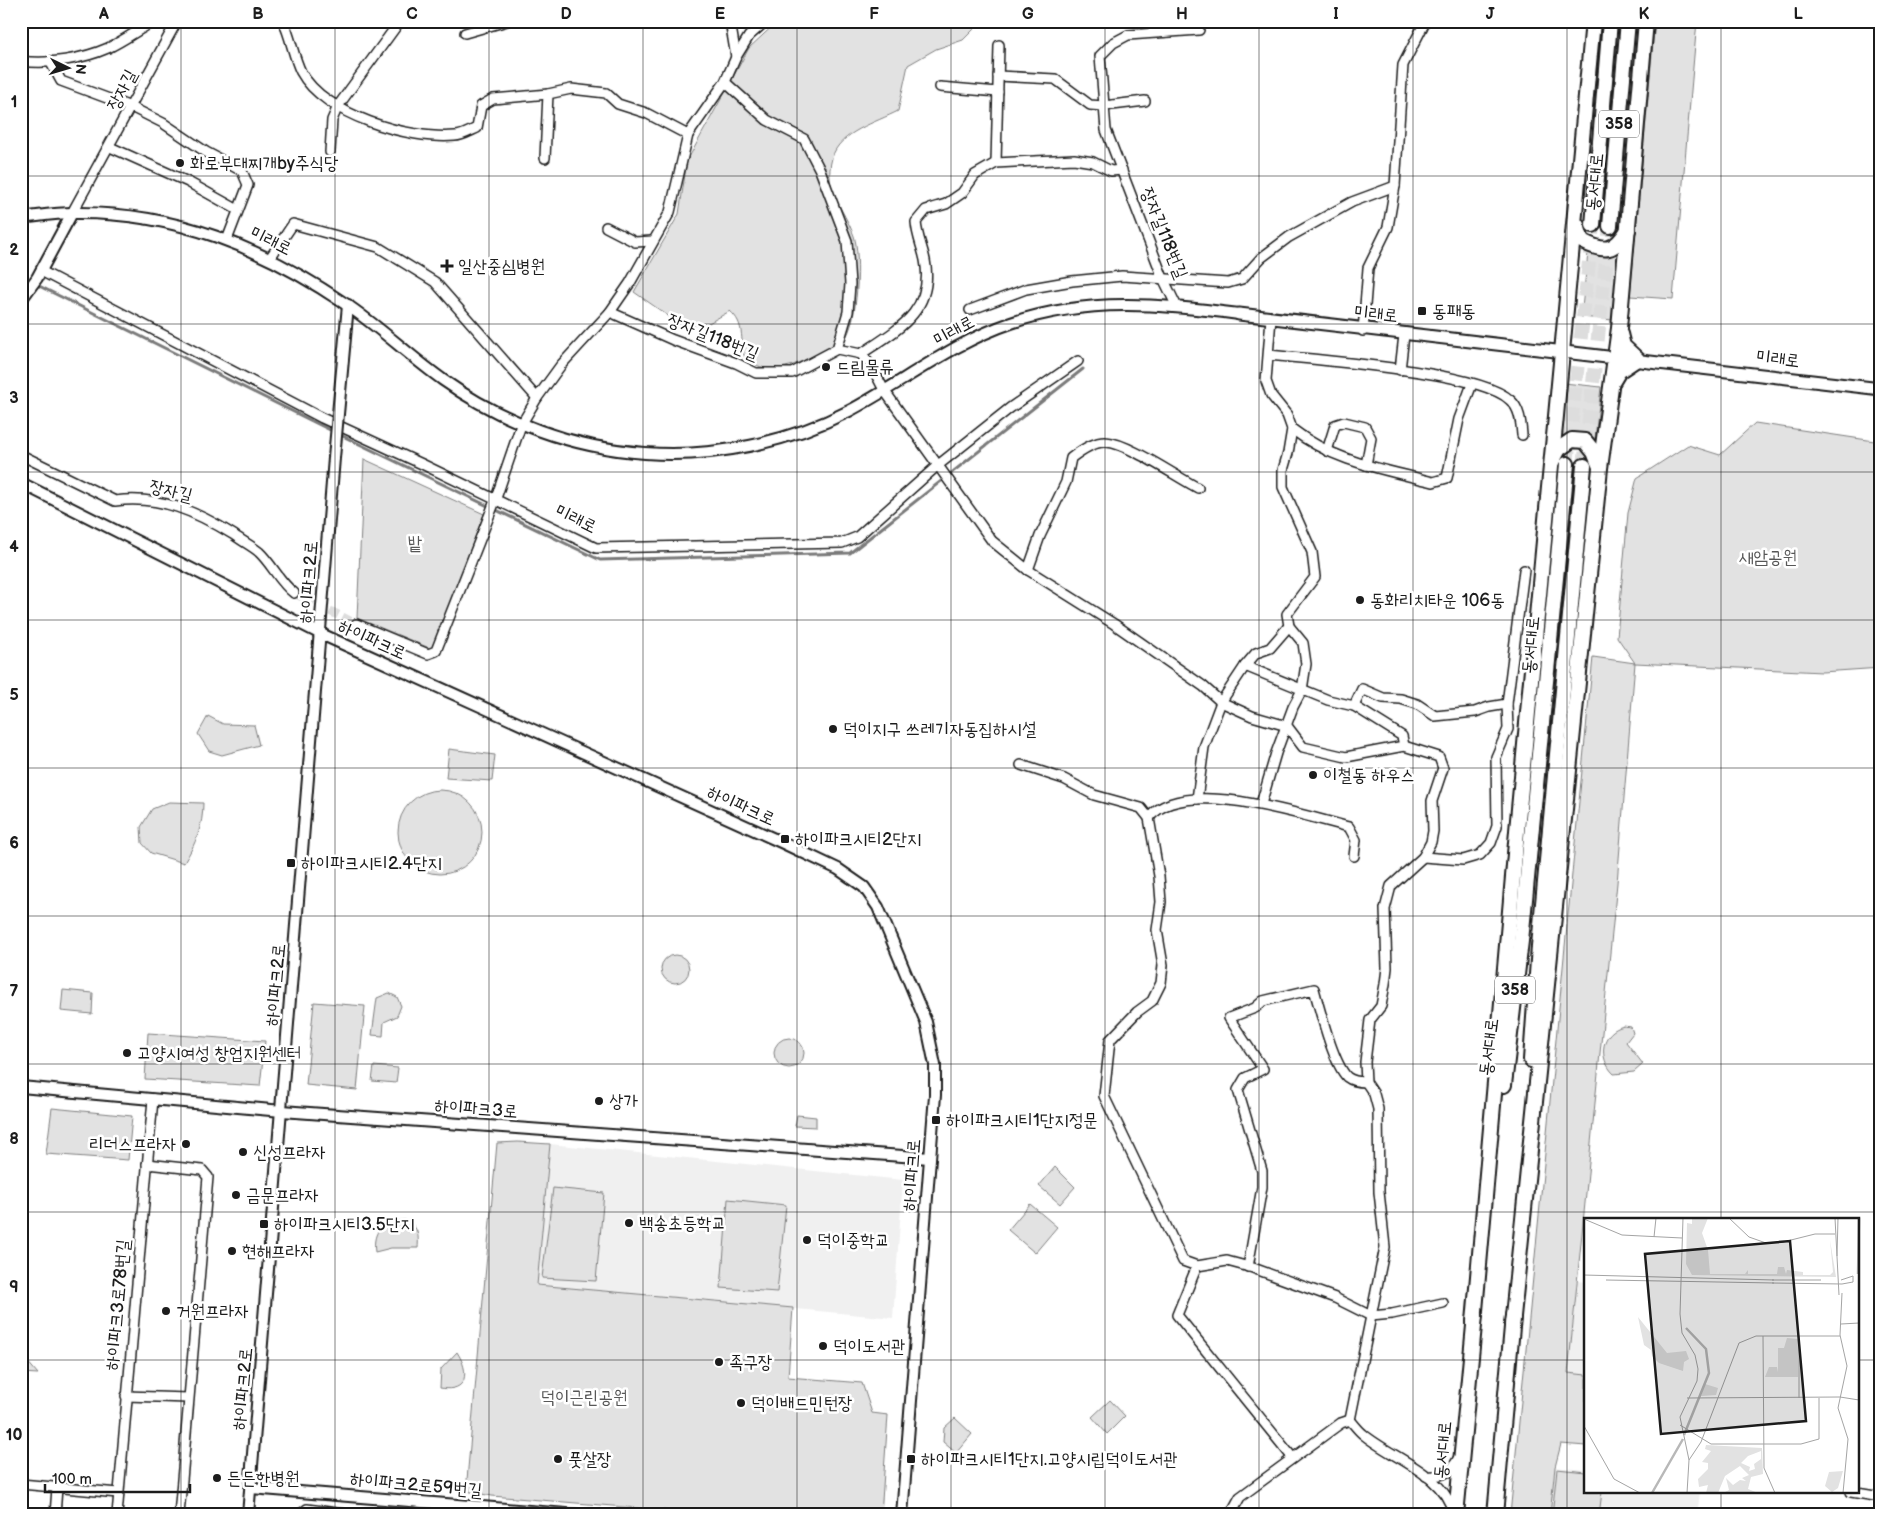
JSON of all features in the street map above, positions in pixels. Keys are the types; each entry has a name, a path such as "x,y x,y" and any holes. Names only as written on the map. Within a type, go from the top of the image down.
{"highway":[{"path":"1474,1322 1551,462 1564,352 1593,21"},
{"name":"동서대로","path":"1593,225 1610,21"},
{"name":"동서대로","path":"1610,226 1628,21"},
{"path":"1512,1326 1600,468 1619,328 1646,21"},
{"path":"1576,222 1582,241 1596,248 1608,249 1620,244 1629,228"},
{"path":"1611,389 1619,371 1637,359 1623,346 1619,328"},
{"path":"1551,462 1559,449 1572,440 1585,441 1594,452 1600,468"},
{"name":"동서대로","path":"1455,1515 1474,1322 1521,941 1567,464"},
{"name":"동서대로","path":"1495,1515 1512,1326 1539,946 1584,466"}],"main road":[{"name":"미래로","path":"1239,314 1404,335 1637,359 1881,389"}],"street":[{"name":"장자길","path":"21,61 50,61 84,56 107,48 155,21"},
{"name":"장자길","path":"23,297 39,275 177,21"},
{"path":"283,21 291,37 301,72 315,90 357,118 378,125 421,134 456,136 477,128 481,106 494,99 548,94 571,89 606,92 618,104 646,114 688,135"},
{"path":"330,152 332,120 338,106 400,21"},
{"path":"465,34 507,21"},
{"path":"653,21 677,23 680,21"},
{"path":"730,21 736,56"},
{"path":"356,624 428,654 436,651 495,502 521,425 537,398 561,365 610,312 630,283 670,212 688,135 725,82 736,56 749,36 766,21"},
{"path":"1363,330 1368,268 1388,227 1395,186 1403,65 1424,26 1422,21"},
{"name":"장자길118번길","path":"1177,307 1163,278 1106,130 1100,56 1113,42 1128,35 1199,30"},
{"path":"996,163 999,45"},
{"path":"50,61 61,80 131,107 162,123 206,152 242,171 248,185 227,240"},
{"path":"998,76 1055,79 1090,105 1104,106 1145,101"},
{"path":"725,82 767,120 804,139 820,170 847,241 850,284 848,312 837,349 861,354 872,367 884,390 992,541 1028,570 1114,624 1203,686 1221,702 1252,716 1287,726 1303,747 1326,754 1346,757 1404,746 1439,757 1443,768 1432,801 1433,831 1423,857 1391,886 1385,909 1387,968 1381,1006 1370,1020 1365,1062 1366,1082 1374,1094 1378,1109 1380,1192 1385,1247 1350,1420 1292,1457 1240,1497 1230,1515"},
{"path":"940,87 998,92"},
{"path":"545,158 548,94"},
{"path":"110,146 188,182 238,210"},
{"path":"861,354 910,317 924,301 926,280 924,259 917,238 916,222 926,210 946,204 962,194 975,175 996,163 1074,159 1093,162 1111,171 1122,170"},
{"path":"970,310 1026,289 1072,281 1122,276 1228,283 1242,279 1261,258 1289,237 1352,202 1395,186"},
{"name":"미래로","path":"21,218 72,213 114,215 207,232 270,258 348,305 445,382 521,425 607,449 647,454 690,454 723,450 791,436 849,410 991,330 1033,316 1109,304 1177,307 1239,314"},
{"path":"270,258 293,224 378,246 435,282 537,398"},
{"path":"606,227 635,242 652,241"},
{"name":"미래로","path":"39,275 322,418 422,464 495,502 596,548 842,544 857,537 940,469 1010,408 1078,361"},
{"name":"하이파크2로","path":"248,1515 348,305"},
{"name":"장자길118번길","path":"610,312 673,340 736,363 756,374 792,373 837,349"},
{"path":"1271,318 1266,381 1271,395 1287,416 1292,428 1306,440 1339,458 1433,482 1447,478 1459,418 1472,384"},
{"path":"1400,370 1404,335"},
{"path":"1269,356 1400,370 1472,384 1491,390 1511,400 1520,417 1522,435"},
{"path":"1328,451 1335,425 1344,422 1365,427 1371,438 1366,465"},
{"path":"1261,804 1276,753 1293,707 1302,690 1306,664 1303,643 1289,626 1287,614 1315,576 1312,552 1283,487 1283,470 1292,428"},
{"path":"1028,570 1040,536 1066,482 1071,458 1083,449 1104,442 1120,445 1198,488"},
{"name":"장자길","path":"21,456 115,501 132,499 156,501 181,507 205,518 258,551 271,564 288,589 294,593"},
{"name":"하이파크로","path":"21,483 321,634 781,842 838,869 864,887 885,921 930,1034 935,1065 935,1095 902,1515"},
{"path":"1423,857 1463,860 1480,855 1491,843 1496,826 1496,757 1508,729 1507,704 1524,570"},
{"path":"1197,799 1204,747 1221,702 1244,666 1256,654 1270,648 1289,626"},
{"path":"1244,666 1302,690 1354,706 1402,736 1404,746"},
{"path":"1354,706 1362,689 1382,698 1402,699 1436,716 1475,712 1489,706 1507,704"},
{"path":"1021,765 1064,779 1094,795 1140,808 1149,818 1160,876 1161,902 1157,930 1163,965 1161,983 1152,1001 1136,1012 1110,1040 1104,1096 1183,1260 1197,1266 1227,1261 1248,1267 1335,1298 1371,1316 1392,1314 1443,1303"},
{"path":"1149,818 1156,809 1174,803 1197,799 1228,799 1261,804 1349,827 1356,840 1354,856"},
{"path":"1248,1267 1262,1187 1262,1172 1238,1090 1245,1078 1263,1069 1229,1018 1255,1008 1263,1001 1314,989 1326,1035 1347,1076 1355,1081 1366,1082"},
{"name":"하이파크3로","path":"21,1087 282,1110 930,1158"},
{"name":"하이파크3로78번길","path":"117,1515 153,1099"},
{"path":"147,1164 202,1170 208,1178 179,1515"},
{"path":"1197,1266 1177,1315 1292,1457"},
{"path":"126,1396 188,1398"},
{"path":"1350,1420 1363,1434 1426,1476 1447,1496 1455,1515"},
{"path":"1426,1476 1439,1477 1448,1474 1454,1468 1459,1458 1463,1438"},
{"path":"21,1484 118,1493"},
{"path":"55,1515 57,1488"},
{"name":"하이파크2로59번길","path":"251,1488 579,1515"},
{"path":"1860,1493 1881,1497"},
{"path":"299,1515 307,1509 352,1515"}],"shaded area":[{"path":"550,1144 903,1180 893,1318 537,1285"},
{"path":"1578,1281 1584,1282 1584,1438 1568,1374"},
{"path":"1555,1467 1584,1470 1584,1494 1700,1494 1697,1515 1550,1515"}],"green space":[{"path":"778,21 982,21 963,40 936,49 908,65 898,111 850,135 836,149 832,158 830,180 832,190 854,236 857,258 857,290 849,332 841,342 793,365 766,368 749,361 744,356 740,326 730,311 707,324 684,327 634,292 679,214 687,161 749,48"},
{"path":"1655,21 1697,21 1673,299 1630,296"},
{"path":"1622,250 1613,320 1581,317 1588,253 1610,255"},
{"path":"1564,383 1601,387 1595,438 1572,433 1557,440"},
{"name":"새암공원","path":"1755,423 1881,442 1881,668 1822,672 1635,663 1617,637 1628,513 1637,478 1688,445 1720,455"},
{"name":"밭","path":"364,459 484,514 432,649 357,618"},
{"path":"1593,657 1635,663 1617,883 1568,1373 1584,1375 1584,1446 1561,1444 1555,1467 1550,1515 1510,1515"},
{"path":"208,716 223,724 254,725 259,745 222,755 209,751 198,734"},
{"path":"449,749 495,755 492,781 446,778"},
{"path":"440,790 456,793 470,802 479,816 482,832 479,848 470,862 456,871 440,874 424,871 410,862 401,848 398,832 401,816 410,802 424,793"},
{"path":"169,802 203,803 202,819 198,834 184,863 151,853 142,843 141,827 152,809"},
{"path":"675,955 685,959 689,969 685,979 675,983 665,979 661,969 665,959"},
{"path":"63,990 93,993 92,1014 61,1011"},
{"path":"389,993 397,997 401,1006 397,1016 384,1022 383,1036 372,1035 377,998"},
{"path":"314,1002 365,1006 357,1090 306,1085"},
{"path":"1624,1026 1631,1027 1633,1033 1626,1042 1643,1064 1634,1072 1614,1074 1605,1060 1604,1046 1610,1033"},
{"path":"148,1033 265,1041 260,1086 145,1079"},
{"path":"789,1038 795,1039 803,1047 803,1059 795,1067 789,1068 783,1067 775,1059 774,1053 775,1047 783,1039"},
{"path":"374,1066 398,1068 396,1083 372,1081"},
{"path":"52,1108 132,1116 128,1160 46,1154"},
{"path":"797,1115 816,1117 816,1127 795,1126"},
{"name":"덕이근린공원","path":"497,1143 550,1144 537,1285 793,1308 788,1377 862,1383 872,1413 888,1415 881,1515 721,1515 492,1496 466,1491"},
{"path":"1055,1167 1075,1187 1060,1204 1039,1186"},
{"path":"553,1188 604,1193 596,1281 542,1278"},
{"path":"728,1199 786,1205 777,1292 721,1288"},
{"path":"1030,1204 1057,1227 1035,1253 1008,1230"},
{"path":"405,1220 413,1225 417,1231 418,1248 391,1248 375,1252 377,1232 391,1222"},
{"path":"457,1352 464,1367 464,1379 456,1387 449,1389 440,1388 441,1369"},
{"path":"21,1354 38,1374 21,1373"},
{"path":"1110,1400 1125,1416 1107,1434 1092,1417"},
{"path":"955,1418 972,1434 956,1453 943,1442 944,1428"},
{"path":"1557,1469 1584,1472 1584,1494 1602,1494 1599,1515 1552,1515"}],"waterway":[{"path":"21,277 326,428 600,560 850,553 1083,369"}],"tunnel":[{"path":"1567,464 1593,225"},
{"path":"1584,466 1610,226"},
{"path":"294,593 356,624"}],"place":[{"name":"화로부대찌개by주식당","path":"180,163"},
{"name":"일산중심병원","path":"447,266"},
{"name":"동패동","path":"1422,311"},
{"name":"드림물류","path":"826,367"},
{"name":"동화리치타운 106동","path":"1360,600"},
{"name":"덕이지구 쓰레기자동집하시설","path":"833,729"},
{"name":"이철동 하우스","path":"1313,775"},
{"name":"하이파크시티2단지","path":"785,839"},
{"name":"하이파크시티2.4단지","path":"291,863"},
{"name":"고양시여성 창업지원센터","path":"127,1053"},
{"name":"상가","path":"599,1101"},
{"name":"하이파크시티1단지정문","path":"936,1120"},
{"name":"리더스프라자","path":"186,1144"},
{"name":"신성프라자","path":"243,1152"},
{"name":"금문프라자","path":"236,1195"},
{"name":"백송초등학교","path":"629,1223"},
{"name":"하이파크시티3.5단지","path":"264,1224"},
{"name":"덕이중학교","path":"807,1240"},
{"name":"현해프라자","path":"232,1251"},
{"name":"거원프라자","path":"166,1311"},
{"name":"덕이도서관","path":"823,1346"},
{"name":"족구장","path":"719,1362"},
{"name":"덕이배드민턴장","path":"741,1403"},
{"name":"풋살장","path":"558,1459"},
{"name":"하이파크시티1단지.고양시립덕이도서관","path":"911,1459"},
{"name":"든든한병원","path":"217,1478"}]}
